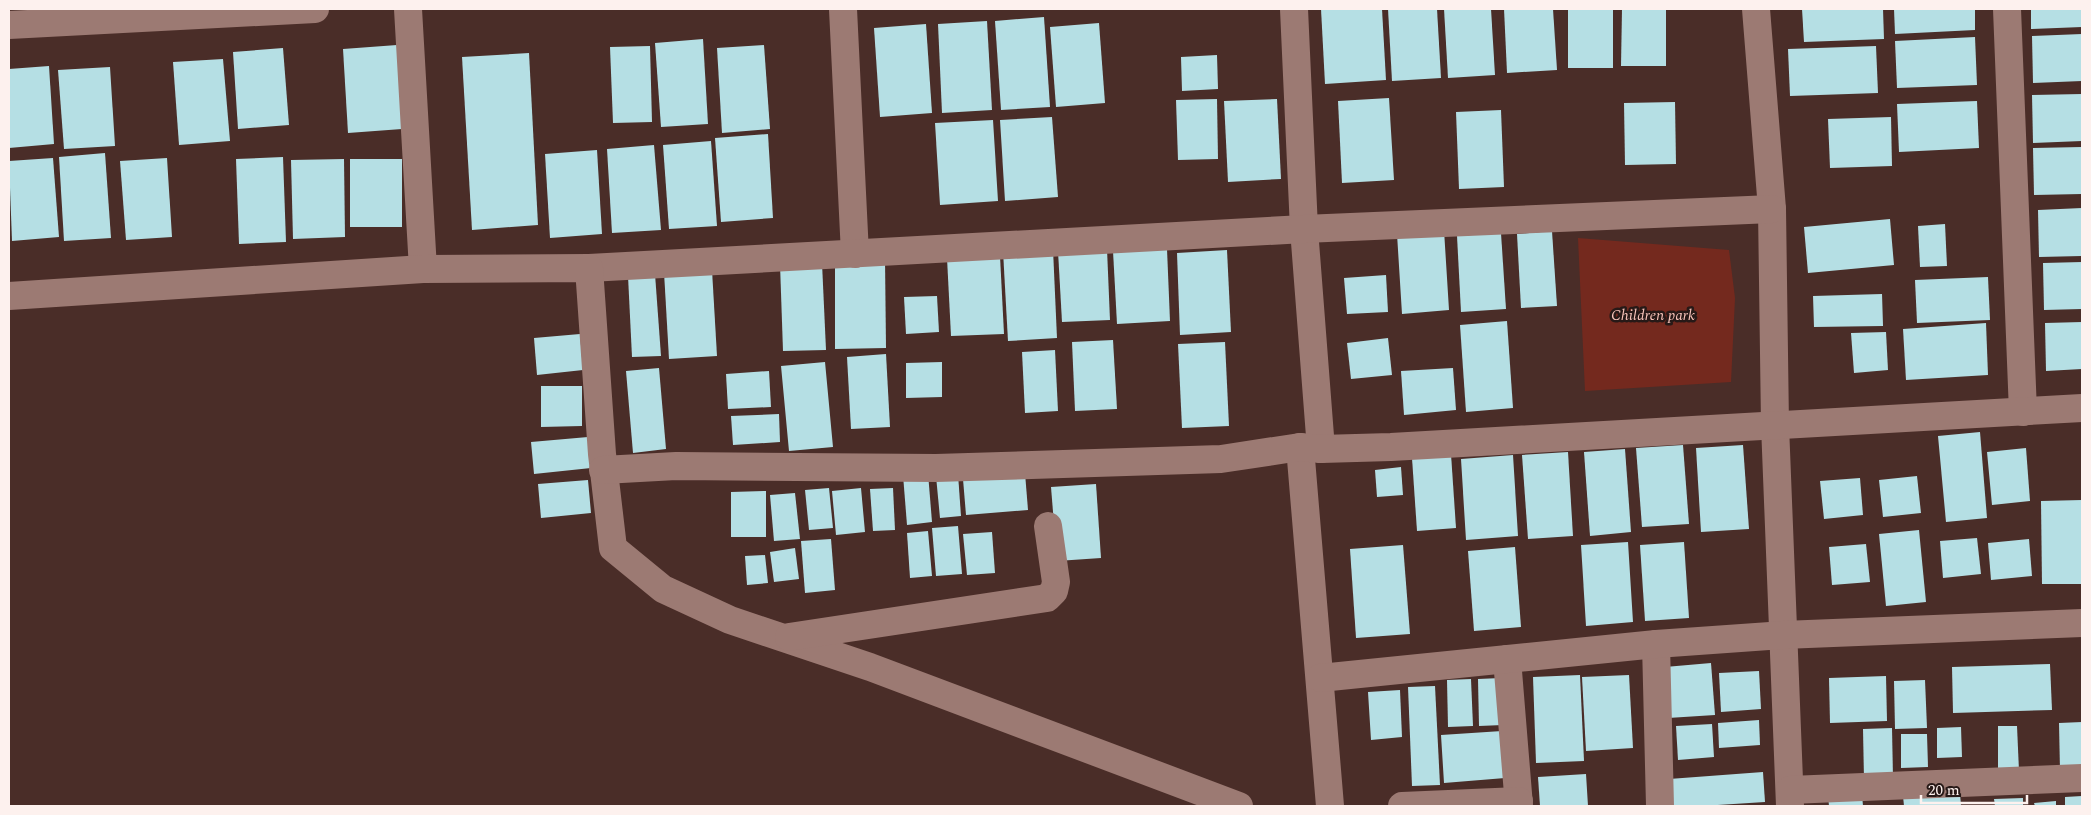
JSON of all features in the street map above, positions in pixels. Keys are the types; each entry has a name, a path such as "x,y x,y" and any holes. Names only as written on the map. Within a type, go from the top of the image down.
{"street":[{"path":"9,25 316,9"},
{"path":"408,9 423,269"},
{"path":"843,9 855,254"},
{"path":"1294,9 1320,678 1330,806"},
{"path":"1756,9 1772,208 1775,425 1790,798 2082,778"},
{"path":"2007,9 2022,412"},
{"path":"9,296 423,269 588,268 1304,229 1772,208"},
{"path":"588,268 603,470 613,548 663,589 730,620 870,667 1239,806"},
{"path":"603,470 676,466 936,468 1222,459 1311,448 2082,408"},
{"path":"784,638 1047,598 1054,591 1056,582 1048,526"},
{"path":"1320,678 1656,644 1783,635 2082,623"},
{"path":"1656,644 1660,806"},
{"path":"1402,806 1519,803 1506,659"}],"green space":[{"name":"Children park","path":"1578,238 1729,250 1735,298 1731,382 1585,391"}],"building":[{"path":"1321,9 1382,9 1386,80 1325,84"},
{"path":"1388,9 1437,9 1441,78 1392,81"},
{"path":"1444,9 1491,9 1495,75 1448,78"},
{"path":"1504,9 1553,9 1557,70 1507,73"},
{"path":"1568,9 1613,9 1613,68 1568,68"},
{"path":"1622,9 1666,9 1666,66 1621,66"},
{"path":"1802,9 1883,9 1884,39 1804,42"},
{"path":"1894,9 1975,9 1975,30 1895,34"},
{"path":"2031,9 2082,9 2082,27 2031,29"},
{"path":"1044,17 1050,107 1001,110 995,21"},
{"path":"987,21 992,110 942,113 938,24"},
{"path":"1099,23 1105,103 1056,107 1050,27"},
{"path":"926,24 932,113 880,117 874,28"},
{"path":"2082,34 2082,81 2033,83 2032,36"},
{"path":"1975,37 1977,85 1897,88 1895,41"},
{"path":"703,39 708,124 661,127 655,43"},
{"path":"397,45 402,129 348,133 343,49"},
{"path":"764,45 770,129 722,133 717,48"},
{"path":"650,46 652,122 613,123 610,47"},
{"path":"1876,46 1878,93 1790,96 1788,49"},
{"path":"283,48 289,125 238,129 233,52"},
{"path":"529,53 538,225 472,230 462,57"},
{"path":"1217,55 1218,89 1182,91 1181,57"},
{"path":"223,59 230,141 179,145 173,62"},
{"path":"49,66 54,144 9,148 9,69"},
{"path":"110,67 115,146 64,149 58,70"},
{"path":"2082,94 2082,141 2033,143 2032,95"},
{"path":"1389,98 1394,180 1342,183 1338,101"},
{"path":"1217,99 1218,159 1178,160 1176,100"},
{"path":"1277,99 1281,179 1228,182 1224,101"},
{"path":"1977,101 1979,148 1899,152 1897,104"},
{"path":"1675,102 1676,164 1625,165 1624,103"},
{"path":"1501,110 1504,187 1459,189 1456,112"},
{"path":"1052,117 1058,197 1005,201 1000,120"},
{"path":"1891,117 1892,166 1830,168 1828,119"},
{"path":"993,120 998,201 940,205 935,123"},
{"path":"768,134 773,218 721,222 715,138"},
{"path":"711,141 717,226 669,229 663,145"},
{"path":"654,145 661,230 612,233 607,149"},
{"path":"2082,147 2082,194 2034,195 2033,148"},
{"path":"597,150 602,234 550,238 545,154"},
{"path":"105,153 111,238 64,241 59,157"},
{"path":"283,157 286,242 239,244 236,159"},
{"path":"53,158 59,237 12,241 9,161"},
{"path":"167,158 172,237 126,240 120,161"},
{"path":"344,159 345,237 293,239 291,160"},
{"path":"350,159 402,159 402,227 350,227"},
{"path":"2082,208 2082,256 2039,257 2038,210"},
{"path":"1890,219 1894,265 1808,273 1804,227"},
{"path":"1945,224 1947,266 1920,267 1918,226"},
{"path":"1444,230 1449,310 1402,314 1397,234"},
{"path":"1552,231 1557,306 1521,308 1517,234"},
{"path":"1501,233 1506,309 1461,312 1457,236"},
{"path":"1053,249 1057,338 1008,341 1003,251"},
{"path":"1107,249 1110,320 1062,322 1058,251"},
{"path":"1167,249 1170,321 1117,324 1113,251"},
{"path":"1227,250 1231,332 1180,335 1177,253"},
{"path":"1000,256 1004,334 951,336 947,258"},
{"path":"835,259 885,259 886,348 835,349"},
{"path":"2082,262 2082,309 2044,310 2043,263"},
{"path":"822,263 826,350 783,351 780,264"},
{"path":"712,270 717,356 669,359 664,272"},
{"path":"655,274 661,356 632,357 628,276"},
{"path":"1386,275 1388,312 1347,314 1344,278"},
{"path":"1988,277 1990,320 1917,323 1915,280"},
{"path":"1882,294 1883,326 1814,327 1813,296"},
{"path":"937,296 939,332 906,334 904,297"},
{"path":"1507,321 1513,408 1466,412 1460,325"},
{"path":"2082,322 2082,369 2046,371 2045,323"},
{"path":"1986,323 1988,375 1906,380 1903,329"},
{"path":"1886,332 1888,370 1854,373 1851,333"},
{"path":"580,334 583,370 537,375 534,338"},
{"path":"1388,338 1392,375 1351,379 1347,343"},
{"path":"1113,340 1117,409 1075,411 1072,342"},
{"path":"1225,342 1229,426 1182,428 1178,344"},
{"path":"1055,350 1058,411 1025,413 1022,352"},
{"path":"886,354 890,427 851,429 847,357"},
{"path":"825,362 833,447 789,451 781,366"},
{"path":"942,362 942,397 906,398 906,363"},
{"path":"659,368 666,449 633,453 626,371"},
{"path":"1453,368 1456,410 1404,415 1401,371"},
{"path":"769,371 771,407 728,409 726,374"},
{"path":"541,386 582,386 582,426 541,427"},
{"path":"779,414 780,442 733,445 731,416"},
{"path":"1980,432 1987,518 1946,522 1938,436"},
{"path":"588,437 591,468 534,474 531,442"},
{"path":"1683,445 1689,524 1642,527 1636,448"},
{"path":"1743,445 1749,529 1701,532 1696,448"},
{"path":"2026,448 2030,501 1992,505 1987,452"},
{"path":"1625,449 1631,532 1590,536 1584,452"},
{"path":"1568,452 1573,536 1528,539 1522,455"},
{"path":"1451,454 1456,528 1417,531 1412,458"},
{"path":"1513,455 1518,536 1466,540 1461,459"},
{"path":"1401,467 1403,495 1377,497 1375,470"},
{"path":"928,473 932,522 907,525 903,475"},
{"path":"1025,473 1028,510 966,515 963,479"},
{"path":"958,474 961,516 940,518 936,476"},
{"path":"1917,476 1921,513 1883,517 1879,480"},
{"path":"1860,478 1863,515 1824,519 1820,481"},
{"path":"588,480 591,513 541,518 538,484"},
{"path":"1096,484 1101,558 1057,561 1051,487"},
{"path":"829,488 833,528 809,530 805,490"},
{"path":"861,488 865,532 836,535 832,491"},
{"path":"893,488 895,530 873,531 870,489"},
{"path":"766,491 766,537 731,537 731,492"},
{"path":"795,493 800,539 774,541 770,495"},
{"path":"2082,500 2082,584 2042,584 2041,501"},
{"path":"958,526 962,574 936,576 932,528"},
{"path":"1919,530 1926,602 1886,606 1879,534"},
{"path":"928,531 932,576 910,578 907,533"},
{"path":"992,532 995,573 967,575 963,534"},
{"path":"1977,538 1981,574 1943,578 1940,541"},
{"path":"831,539 835,590 805,593 801,541"},
{"path":"2029,539 2032,576 1991,580 1988,543"},
{"path":"1628,542 1633,622 1586,626 1581,545"},
{"path":"1684,542 1689,618 1645,621 1640,545"},
{"path":"1866,544 1870,582 1832,585 1829,547"},
{"path":"1403,545 1410,634 1356,638 1350,549"},
{"path":"1515,547 1521,627 1474,631 1468,551"},
{"path":"795,548 799,579 774,582 770,552"},
{"path":"765,555 768,583 747,585 745,556"},
{"path":"1711,663 1715,715 1668,718 1665,667"},
{"path":"2050,664 2052,710 1953,713 1952,667"},
{"path":"1759,671 1761,709 1721,712 1719,673"},
{"path":"1580,675 1584,761 1536,763 1533,677"},
{"path":"1629,675 1633,748 1586,751 1582,677"},
{"path":"1886,676 1887,721 1830,723 1829,678"},
{"path":"1501,678 1503,725 1479,726 1478,679"},
{"path":"1471,679 1473,726 1448,727 1447,680"},
{"path":"1925,680 1927,728 1895,729 1894,681"},
{"path":"1435,686 1440,785 1412,786 1408,687"},
{"path":"1400,690 1402,737 1371,740 1368,692"},
{"path":"1759,720 1760,745 1719,748 1718,723"},
{"path":"2082,722 2082,769 2060,770 2059,723"},
{"path":"1712,724 1714,757 1678,760 1676,726"},
{"path":"1998,726 2017,726 2019,771 1998,771"},
{"path":"1961,727 1962,757 1937,758 1937,728"},
{"path":"1892,728 1893,778 1864,779 1863,729"},
{"path":"1502,731 1505,778 1444,783 1441,735"},
{"path":"1901,734 1927,734 1928,767 1901,768"},
{"path":"1763,772 1765,802 1671,806 1669,779"},
{"path":"1586,774 1588,806 1540,806 1538,777"},
{"path":"1960,793 1961,806 1904,806 1903,796"},
{"path":"1862,795 1863,806 1829,806 1828,796"},
{"path":"2082,796 2082,806 2065,806 2065,797"},
{"path":"2023,798 2023,806 1995,806 1994,799"},
{"path":"2056,801 2056,806 2035,806 2034,803"}]}
